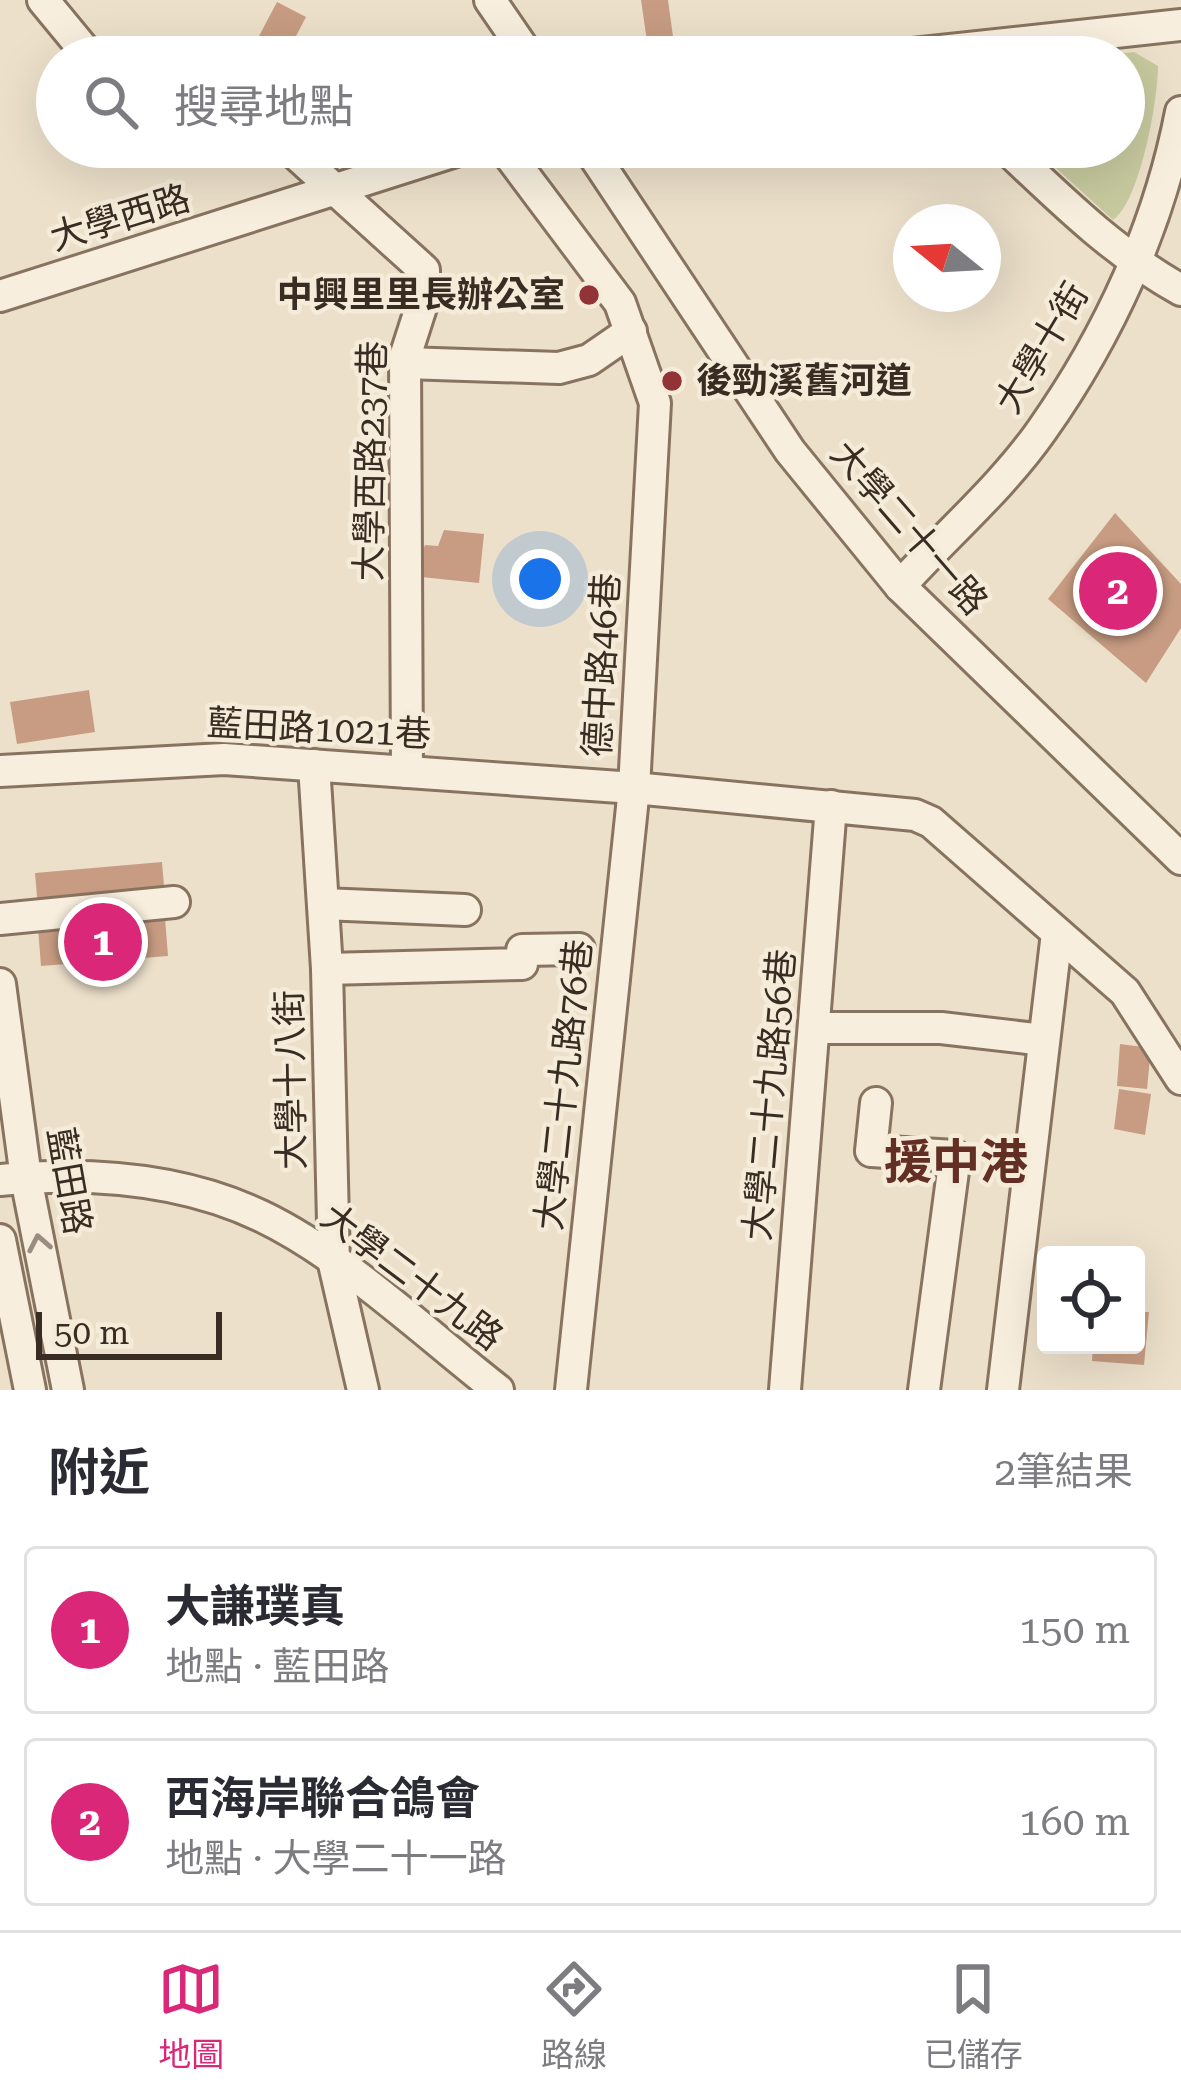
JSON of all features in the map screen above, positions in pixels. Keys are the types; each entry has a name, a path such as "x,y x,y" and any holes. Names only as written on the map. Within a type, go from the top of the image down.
{"street":[{"path":"43,0 73,36"},
{"path":"490,0 515,36"},
{"path":"1081,36 1181,25"},
{"name":"大學十街","path":"899,586 1040,433 1136,265 1172,157 1181,112"},
{"path":"314,168 342,191"},
{"name":"大學西路","path":"0,296 408,168"},
{"name":"德中路46巷","path":"519,168 620,303 655,403 634,788 915,815 931,822 1133,1002 1181,1079"},
{"name":"大學二十一路","path":"602,168 790,451 899,586 1181,859"},
{"path":"1028,168 1136,265 1181,290"},
{"name":"大學西路237巷","path":"342,191 424,270 427,283 405,363 407,772"},
{"path":"405,363 576,365 631,331"},
{"name":"藍田路1021巷","path":"0,770 224,759 634,788"},
{"name":"大學十八街","path":"314,765 327,968 334,1264 363,1390"},
{"name":"大學二十九路76巷","path":"571,1390 634,788"},
{"name":"大學二十九路56巷","path":"785,1390 831,806"},
{"path":"0,919 174,902"},
{"path":"323,904 465,910"},
{"path":"1004,1390 1057,933"},
{"path":"327,968 522,964 522,950 579,949"},
{"name":"藍田路","path":"0,983 13,1179 68,1390"},
{"path":"816,1028 941,1028 1044,1040"},
{"path":"876,1102 871,1151 955,1156 924,1390"},
{"name":"大學二十九路","path":"13,1179 124,1180 195,1193 262,1216 334,1264 498,1390"},
{"path":"0,1240 30,1390"}],"green space":[{"path":"1145,58 1158,66 1145,152"},
{"path":"1056,168 1140,168 1123,210 1113,220"}],"building":[{"path":"641,0 668,0 673,36 646,36"},
{"path":"277,2 306,17 296,36 259,36"},
{"path":"1115,513 1181,584 1181,628 1146,683 1048,599"},
{"path":"444,530 484,534 479,583 412,576 425,545 438,546"},
{"path":"89,690 95,732 17,744 10,702"},
{"path":"162,862 165,898 38,908 35,873"},
{"path":"165,918 168,956 41,966 38,928"},
{"path":"1120,1044 1151,1048 1147,1089 1117,1086"},
{"path":"1119,1089 1151,1094 1145,1135 1114,1129"},
{"path":"1145,1312 1149,1312 1144,1365 1092,1361 1092,1354 1145,1354"}],"place":[{"name":"中興里里長辦公室","path":"589,295"},
{"name":"後勁溪舊河道","path":"672,381"},
{"name":"西海岸聯合鴿會","path":"1118,591"},
{"name":"大謙璞真","path":"103,942"}],"district":[{"name":"援中港","path":"956,1163"}]}
